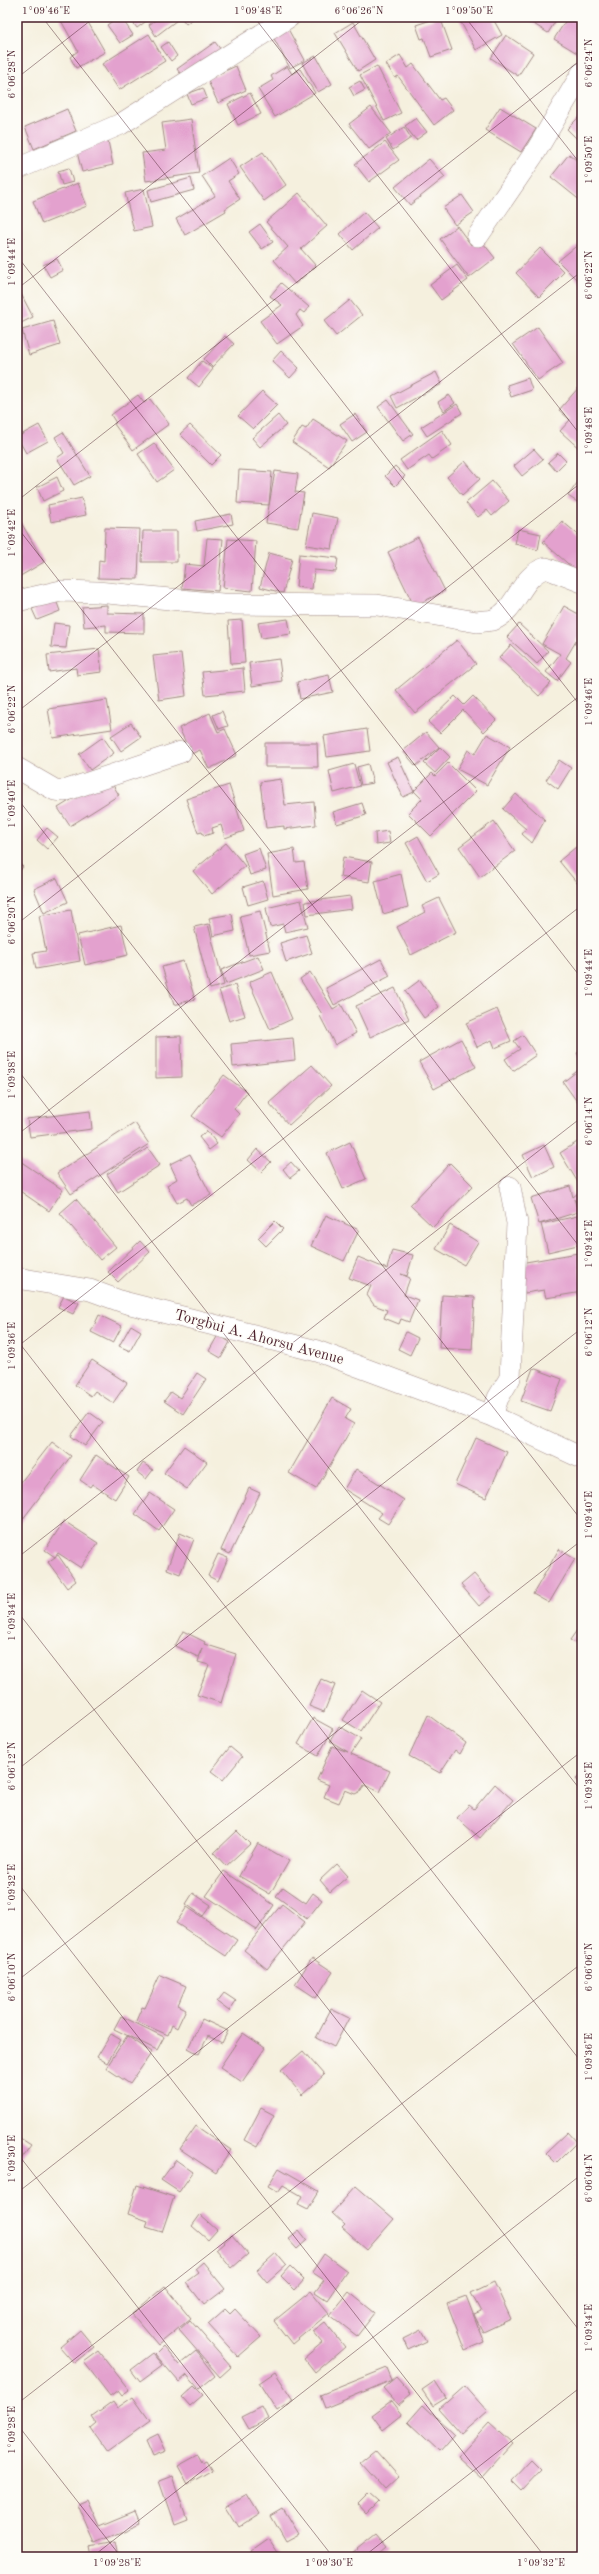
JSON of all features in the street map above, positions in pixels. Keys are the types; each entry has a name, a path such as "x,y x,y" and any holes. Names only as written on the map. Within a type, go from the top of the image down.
{"street":[{"path":"17,169 121,124 289,17"},
{"path":"478,236 536,151 582,73"},
{"path":"17,601 61,591 97,592 222,604 377,605 477,622 493,620 504,612 530,576 540,570 546,568 582,582"},
{"path":"17,768 55,790 64,791 181,752"},
{"path":"492,1416 498,1398 510,1378 517,1223 510,1187"},
{"name":"Torgbui A. Ahorsu Avenue","path":"17,1278 90,1290 123,1302 317,1351 492,1416 582,1458"}],"building":[{"path":"59,17 85,17 105,52 76,68 70,57 78,51"},
{"path":"118,17 121,17 133,35 120,43 107,25"},
{"path":"135,17 148,17 149,19 137,28 131,20"},
{"path":"159,17 181,17 156,36 149,25"},
{"path":"181,17 195,17 186,24"},
{"path":"440,17 452,50 431,57 424,38 421,39 416,25"},
{"path":"458,17 492,17 502,35 476,50"},
{"path":"523,17 558,17 548,33"},
{"path":"568,17 582,17 582,56 554,39"},
{"path":"353,22 375,60 358,71 335,33"},
{"path":"288,29 305,60 290,68 273,37"},
{"path":"149,34 165,61 119,90 102,64"},
{"path":"506,35 533,53 518,76 491,58"},
{"path":"168,42 177,56 171,61 161,47"},
{"path":"215,42 227,58 189,85 177,69"},
{"path":"400,55 408,68 413,64 440,100 444,98 453,110 434,125 398,76 395,78 386,64"},
{"path":"316,56 332,84 318,92 302,63"},
{"path":"236,66 246,90 218,103 207,79"},
{"path":"287,66 292,74 300,69 315,93 275,117 258,89 273,80 271,76"},
{"path":"377,66 401,113 384,121 360,75"},
{"path":"360,81 365,90 354,96 349,87"},
{"path":"203,88 207,98 191,104 187,94"},
{"path":"250,93 261,114 238,125 228,104"},
{"path":"371,107 391,133 369,149 349,124"},
{"path":"500,107 536,129 521,152 485,130"},
{"path":"67,109 76,131 34,149 25,127"},
{"path":"582,114 582,144 567,129"},
{"path":"416,118 427,132 416,140 405,126"},
{"path":"191,119 199,173 146,181 142,153 166,150 162,123"},
{"path":"404,127 411,138 393,150 386,139"},
{"path":"108,141 113,165 82,172 76,148"},
{"path":"385,142 399,160 369,182 355,164"},
{"path":"263,152 286,185 264,201 240,167"},
{"path":"569,154 582,165 582,202 551,177"},
{"path":"229,158 239,174 228,181 240,199 225,209 226,211 185,235 176,219 215,196 202,176"},
{"path":"429,159 445,177 410,205 395,187"},
{"path":"69,168 73,182 62,185 58,171"},
{"path":"191,178 194,190 151,202 148,190"},
{"path":"78,183 87,206 42,224 33,201"},
{"path":"144,189 152,227 134,231 125,193"},
{"path":"299,193 327,226 301,249 316,266 295,284 274,260 288,247 266,222"},
{"path":"462,195 474,212 455,225 443,208"},
{"path":"364,212 378,228 353,250 340,234"},
{"path":"260,224 273,242 262,249 249,232"},
{"path":"457,226 471,245 480,239 495,258 469,278 440,239"},
{"path":"580,243 582,245 582,285 558,261"},
{"path":"540,248 564,272 539,297 516,273"},
{"path":"57,259 63,270 50,277 43,265"},
{"path":"457,265 468,280 441,300 430,285"},
{"path":"281,283 309,307 304,313 300,310 296,315 303,326 277,344 260,321 282,305 270,296"},
{"path":"19,290 33,317 17,325 17,291"},
{"path":"350,300 362,315 336,336 324,321"},
{"path":"53,321 60,345 29,355 22,330"},
{"path":"538,327 563,363 538,380 513,344"},
{"path":"225,336 234,344 212,367 204,359"},
{"path":"281,351 299,368 290,378 272,361"},
{"path":"202,361 213,369 199,387 188,378"},
{"path":"436,372 442,384 397,408 391,396"},
{"path":"528,378 532,390 511,397 507,385"},
{"path":"580,386 582,388 582,451 560,431 570,420 559,410"},
{"path":"262,391 277,405 253,429 238,416"},
{"path":"138,395 144,403 150,399 169,424 133,450 114,424 116,423 111,415"},
{"path":"449,395 455,403 444,411 438,402"},
{"path":"388,400 413,434 403,441 378,407"},
{"path":"457,404 462,413 427,436 421,427"},
{"path":"355,414 367,432 352,442 340,424"},
{"path":"278,415 286,425 260,447 252,438"},
{"path":"313,419 347,441 329,467 292,442 302,427 306,429"},
{"path":"39,425 48,441 26,453 17,437"},
{"path":"190,425 221,455 211,465 180,434"},
{"path":"442,430 452,445 432,459 429,455 407,470 400,460"},
{"path":"63,432 90,476 74,485 57,458 64,453 55,437"},
{"path":"154,443 174,470 157,482 138,454"},
{"path":"534,449 543,459 522,476 514,466"},
{"path":"558,453 566,461 556,471 548,462"},
{"path":"465,461 480,479 462,495 447,477"},
{"path":"395,466 405,476 395,486 385,476"},
{"path":"239,470 272,472 269,505 237,503"},
{"path":"275,471 298,474 295,492 304,493 298,528 266,523"},
{"path":"582,476 582,505 568,496"},
{"path":"57,477 63,491 43,501 37,487"},
{"path":"492,481 509,501 492,516 487,510 478,517 466,503"},
{"path":"82,498 86,515 51,522 48,505"},
{"path":"312,513 338,518 332,549 306,545"},
{"path":"231,514 233,524 197,531 195,521"},
{"path":"19,519 44,562 17,578 17,520"},
{"path":"562,521 582,538 582,576 543,542"},
{"path":"105,528 140,529 138,579 98,578 99,560 104,561"},
{"path":"518,529 541,534 538,550 515,544"},
{"path":"143,531 177,531 177,562 142,562"},
{"path":"418,537 445,591 414,606 388,552"},
{"path":"207,538 223,539 218,591 182,588 185,564 204,566"},
{"path":"228,539 256,541 252,591 223,588"},
{"path":"269,553 292,559 283,593 260,587"},
{"path":"299,554 338,558 336,572 314,570 312,589 296,587"},
{"path":"56,600 60,611 37,620 32,609"},
{"path":"107,605 107,613 144,614 144,633 106,632 106,625 84,627 82,607"},
{"path":"564,606 582,616 582,631 566,658 571,662 557,681 546,672 560,654 542,644"},
{"path":"288,619 291,634 261,638 258,623"},
{"path":"242,620 245,663 231,664 228,621"},
{"path":"54,623 69,625 66,648 51,647"},
{"path":"519,624 548,651 537,664 507,637"},
{"path":"457,640 476,664 415,713 396,690"},
{"path":"511,645 551,683 539,696 499,658"},
{"path":"99,649 102,672 77,675 76,668 49,672 47,655"},
{"path":"181,653 186,696 159,700 153,656"},
{"path":"279,659 282,681 252,686 249,663"},
{"path":"243,668 245,691 205,695 202,672"},
{"path":"329,675 333,692 300,699 297,682"},
{"path":"455,696 464,705 473,696 496,720 484,732 463,710 440,733 428,722"},
{"path":"107,700 112,729 53,738 48,709"},
{"path":"222,711 228,726 219,729 213,715"},
{"path":"210,713 218,732 225,729 237,755 209,769 200,750 191,754 179,728"},
{"path":"131,723 141,737 121,751 111,736"},
{"path":"367,729 370,751 327,757 324,736"},
{"path":"426,732 439,747 416,766 403,751"},
{"path":"487,734 510,747 487,785 457,769 468,750 475,754"},
{"path":"103,737 114,753 90,770 79,754"},
{"path":"265,743 317,743 318,767 265,767"},
{"path":"440,747 450,757 435,773 424,763"},
{"path":"398,757 414,792 403,797 387,762"},
{"path":"559,760 571,768 558,789 546,780"},
{"path":"448,763 476,791 431,836 408,813 422,799 414,791 432,773 435,776"},
{"path":"354,764 360,786 334,793 329,771"},
{"path":"368,764 373,783 361,785 357,767"},
{"path":"108,777 119,795 70,826 58,808"},
{"path":"281,779 285,805 314,802 316,825 284,829 284,826 266,828 260,782"},
{"path":"229,785 244,831 225,838 221,825 212,828 213,833 204,836 202,832 198,833 186,799"},
{"path":"516,794 545,820 532,843 522,834 526,829 503,809"},
{"path":"362,803 366,815 337,824 333,812"},
{"path":"494,821 515,851 480,877 459,847"},
{"path":"47,828 58,837 47,849 37,840"},
{"path":"388,831 390,843 376,845 375,833"},
{"path":"418,836 439,874 427,881 406,843"},
{"path":"226,843 245,866 212,894 193,871"},
{"path":"576,847 582,855 582,889 559,861"},
{"path":"259,848 266,870 250,875 243,854"},
{"path":"294,849 296,863 304,862 308,889 273,895 267,854"},
{"path":"343,857 372,862 369,882 340,877"},
{"path":"17,861 23,867 17,874"},
{"path":"401,874 408,907 383,914 375,881"},
{"path":"57,878 68,902 44,913 34,889"},
{"path":"263,881 268,899 248,905 243,887"},
{"path":"350,896 352,909 307,915 305,902"},
{"path":"439,898 456,932 411,955 397,927 425,912 422,906"},
{"path":"301,900 308,927 285,932 283,924 270,927 266,908"},
{"path":"71,910 80,961 36,969 33,953 46,951 39,916"},
{"path":"260,911 270,951 249,955 240,916"},
{"path":"232,914 235,931 213,936 209,918"},
{"path":"208,924 224,985 210,989 194,927"},
{"path":"121,925 128,955 85,965 78,935"},
{"path":"306,935 312,953 286,962 280,943"},
{"path":"258,956 264,969 226,984 221,970"},
{"path":"381,959 390,976 334,1005 326,988"},
{"path":"183,961 195,999 174,1005 162,967"},
{"path":"272,972 292,1019 270,1029 249,982"},
{"path":"310,972 333,1009 341,1004 356,1033 335,1045 320,1016 322,1014 300,979"},
{"path":"420,980 439,1007 424,1018 405,991"},
{"path":"235,985 245,1016 229,1021 219,990"},
{"path":"395,988 409,1019 370,1037 356,1006"},
{"path":"497,1009 511,1041 495,1048 492,1040 477,1047 466,1023"},
{"path":"523,1035 536,1055 513,1071 505,1059 520,1049 514,1041"},
{"path":"181,1036 182,1077 156,1078 156,1037"},
{"path":"293,1038 295,1060 233,1067 231,1044"},
{"path":"461,1039 476,1067 434,1089 419,1062"},
{"path":"582,1050 582,1061 577,1053"},
{"path":"312,1065 331,1086 289,1125 269,1103"},
{"path":"580,1069 582,1072 582,1100 578,1103 563,1082"},
{"path":"224,1075 247,1092 234,1109 239,1114 221,1137 192,1116"},
{"path":"90,1111 92,1129 30,1137 27,1119"},
{"path":"135,1123 149,1144 71,1194 57,1173"},
{"path":"207,1131 217,1144 209,1150 199,1137"},
{"path":"582,1139 582,1182 579,1184 560,1153"},
{"path":"350,1142 366,1179 343,1189 327,1153"},
{"path":"544,1145 554,1167 533,1177 523,1155"},
{"path":"148,1148 160,1165 118,1192 107,1174"},
{"path":"257,1149 271,1162 261,1172 248,1160"},
{"path":"190,1154 211,1195 191,1205 187,1198 177,1203 167,1185 177,1179 170,1164"},
{"path":"17,1159 63,1190 49,1211 17,1189"},
{"path":"291,1162 299,1171 290,1178 283,1169"},
{"path":"450,1163 473,1186 433,1227 410,1205"},
{"path":"570,1186 573,1197 582,1190 582,1209 574,1199 578,1212 539,1224 531,1198"},
{"path":"76,1199 116,1247 100,1260 60,1213"},
{"path":"326,1215 359,1230 344,1261 311,1246"},
{"path":"582,1215 582,1244 548,1252 541,1224"},
{"path":"275,1221 283,1229 266,1246 258,1238"},
{"path":"450,1225 478,1242 464,1265 436,1249"},
{"path":"140,1241 150,1252 118,1282 108,1272"},
{"path":"392,1250 413,1255 407,1276 401,1274 410,1278 404,1295 418,1300 409,1322 401,1319 399,1324 384,1318 387,1310 374,1305 367,1295 371,1286 349,1278 358,1257 387,1269"},
{"path":"578,1253 582,1292 546,1298 544,1290 525,1293 520,1263"},
{"path":"442,1295 475,1297 472,1350 439,1348"},
{"path":"64,1296 79,1303 73,1314 58,1307"},
{"path":"99,1315 122,1326 113,1343 91,1332"},
{"path":"131,1325 141,1331 130,1351 119,1346"},
{"path":"406,1332 418,1338 410,1355 398,1349"},
{"path":"218,1335 230,1342 221,1358 209,1351"},
{"path":"92,1360 127,1383 113,1403 95,1391 91,1396 75,1385"},
{"path":"533,1368 562,1379 550,1411 521,1401"},
{"path":"197,1373 206,1379 183,1414 164,1401 171,1392 180,1398"},
{"path":"332,1398 351,1409 345,1419 354,1424 316,1489 289,1473"},
{"path":"89,1412 103,1422 85,1446 71,1436"},
{"path":"476,1438 507,1452 486,1498 455,1484"},
{"path":"52,1442 71,1456 19,1524 17,1523 17,1487"},
{"path":"184,1446 207,1462 187,1489 164,1473"},
{"path":"96,1455 129,1477 115,1499 92,1484 90,1487 80,1480"},
{"path":"143,1463 153,1470 146,1479 137,1472"},
{"path":"356,1469 404,1500 388,1524 378,1518 382,1513 344,1489"},
{"path":"249,1488 260,1493 230,1554 221,1550"},
{"path":"150,1493 174,1509 159,1531 135,1514"},
{"path":"64,1521 98,1543 81,1568 58,1553 55,1557 45,1550"},
{"path":"180,1533 194,1539 180,1574 167,1569"},
{"path":"559,1549 575,1559 549,1603 533,1594"},
{"path":"218,1554 228,1558 218,1581 208,1576"},
{"path":"58,1555 76,1581 67,1588 48,1562"},
{"path":"474,1574 492,1595 479,1606 461,1585"},
{"path":"582,1623 582,1647 570,1640"},
{"path":"183,1631 205,1642 204,1644 236,1654 221,1703 197,1695 209,1665 198,1662 202,1648 198,1657 175,1646"},
{"path":"321,1679 335,1685 324,1712 309,1706"},
{"path":"362,1690 380,1702 361,1731 343,1720"},
{"path":"428,1715 466,1743 460,1754 455,1750 440,1773 409,1756"},
{"path":"313,1718 333,1729 318,1756 298,1744"},
{"path":"339,1726 361,1739 351,1754 390,1771 380,1792 364,1785 361,1791 355,1794 345,1790 339,1803 324,1797 329,1785 317,1780 332,1746 348,1752 330,1741"},
{"path":"230,1747 242,1757 223,1780 211,1771"},
{"path":"582,1774 582,1786 576,1779"},
{"path":"495,1784 513,1800 480,1838 457,1818 469,1805 474,1809"},
{"path":"237,1831 250,1844 226,1866 214,1853"},
{"path":"258,1843 289,1861 270,1894 239,1876"},
{"path":"337,1864 348,1876 330,1892 320,1880"},
{"path":"224,1871 274,1905 257,1930 206,1896"},
{"path":"283,1887 306,1903 313,1893 322,1900 307,1919 276,1896"},
{"path":"193,1893 211,1905 203,1916 186,1904"},
{"path":"282,1904 305,1922 267,1969 244,1950"},
{"path":"187,1907 237,1940 226,1956 176,1923"},
{"path":"312,1958 333,1972 316,1998 295,1984"},
{"path":"160,1975 186,1986 178,2005 186,2009 177,2028 172,2025 168,2035 136,2021 142,2007 145,2008"},
{"path":"224,1993 236,2001 229,2011 217,2002"},
{"path":"331,2009 349,2018 334,2047 316,2038"},
{"path":"121,2016 164,2037 157,2050 114,2029"},
{"path":"202,2019 228,2031 222,2043 208,2036 199,2054 188,2048"},
{"path":"243,2033 265,2048 242,2082 220,2067"},
{"path":"111,2034 121,2040 107,2063 97,2057"},
{"path":"127,2036 152,2052 130,2084 106,2068"},
{"path":"303,2051 324,2075 302,2095 281,2070"},
{"path":"261,2108 274,2115 257,2147 244,2140"},
{"path":"196,2126 231,2150 216,2173 180,2149"},
{"path":"568,2132 577,2142 556,2163 546,2153"},
{"path":"17,2136 31,2145 17,2165"},
{"path":"176,2160 193,2172 179,2192 161,2180"},
{"path":"279,2168 319,2191 308,2209 298,2204 302,2196 283,2185 278,2192 268,2186"},
{"path":"137,2185 174,2197 162,2232 146,2227 148,2221 128,2214"},
{"path":"356,2186 394,2219 367,2250 342,2228 345,2225 332,2213"},
{"path":"200,2215 217,2230 208,2240 192,2226"},
{"path":"299,2230 307,2240 297,2249 288,2239"},
{"path":"232,2235 248,2254 232,2268 216,2249"},
{"path":"276,2253 286,2265 267,2282 257,2270"},
{"path":"324,2254 347,2271 327,2300 315,2292 324,2280 312,2272"},
{"path":"203,2262 225,2289 204,2305 186,2282 198,2273 195,2269"},
{"path":"290,2266 304,2280 295,2290 281,2276"},
{"path":"494,2282 511,2319 483,2332 474,2315 481,2312 471,2293"},
{"path":"165,2286 191,2318 158,2345 132,2314"},
{"path":"311,2291 329,2313 292,2344 274,2321"},
{"path":"349,2292 375,2313 357,2336 330,2315"},
{"path":"466,2296 484,2342 465,2350 447,2303"},
{"path":"225,2309 230,2314 235,2309 261,2337 238,2357 208,2324"},
{"path":"190,2320 231,2367 220,2377 179,2330"},
{"path":"325,2322 345,2347 315,2373 304,2359 323,2343 313,2331"},
{"path":"80,2330 94,2347 74,2363 60,2347"},
{"path":"421,2330 427,2341 408,2350 403,2339"},
{"path":"163,2346 179,2365 196,2351 215,2376 199,2389 187,2375 179,2382 155,2354"},
{"path":"99,2351 129,2390 122,2395 118,2390 110,2396 84,2362"},
{"path":"153,2353 163,2365 140,2382 131,2370"},
{"path":"387,2368 392,2380 325,2408 320,2395"},
{"path":"275,2372 293,2400 277,2411 259,2383"},
{"path":"396,2377 411,2394 398,2405 383,2388"},
{"path":"435,2381 446,2398 433,2406 422,2390"},
{"path":"194,2386 203,2395 190,2406 182,2397"},
{"path":"465,2386 487,2411 461,2434 439,2409"},
{"path":"133,2397 150,2421 107,2452 90,2428 96,2423 92,2417 113,2402 117,2408"},
{"path":"391,2401 402,2415 383,2430 372,2415"},
{"path":"423,2405 455,2435 440,2452 408,2422"},
{"path":"262,2407 268,2419 249,2429 242,2417"},
{"path":"489,2423 512,2444 481,2478 458,2457"},
{"path":"158,2434 166,2451 153,2456 146,2440"},
{"path":"375,2450 399,2477 385,2490 360,2462"},
{"path":"198,2455 202,2462 206,2460 212,2470 188,2484 178,2466"},
{"path":"531,2460 541,2470 522,2490 512,2480"},
{"path":"172,2476 187,2519 174,2524 159,2481"},
{"path":"247,2494 259,2514 239,2527 226,2506"},
{"path":"369,2494 378,2502 366,2514 358,2505"},
{"path":"87,2500 99,2527 135,2512 140,2524 95,2543 78,2504"},
{"path":"283,2509 299,2535 286,2542 271,2516"},
{"path":"376,2534 387,2547 375,2557 355,2557 352,2553"},
{"path":"269,2539 281,2557 256,2557 252,2551"},
{"path":"116,2542 119,2557 92,2557 90,2547"}]}
